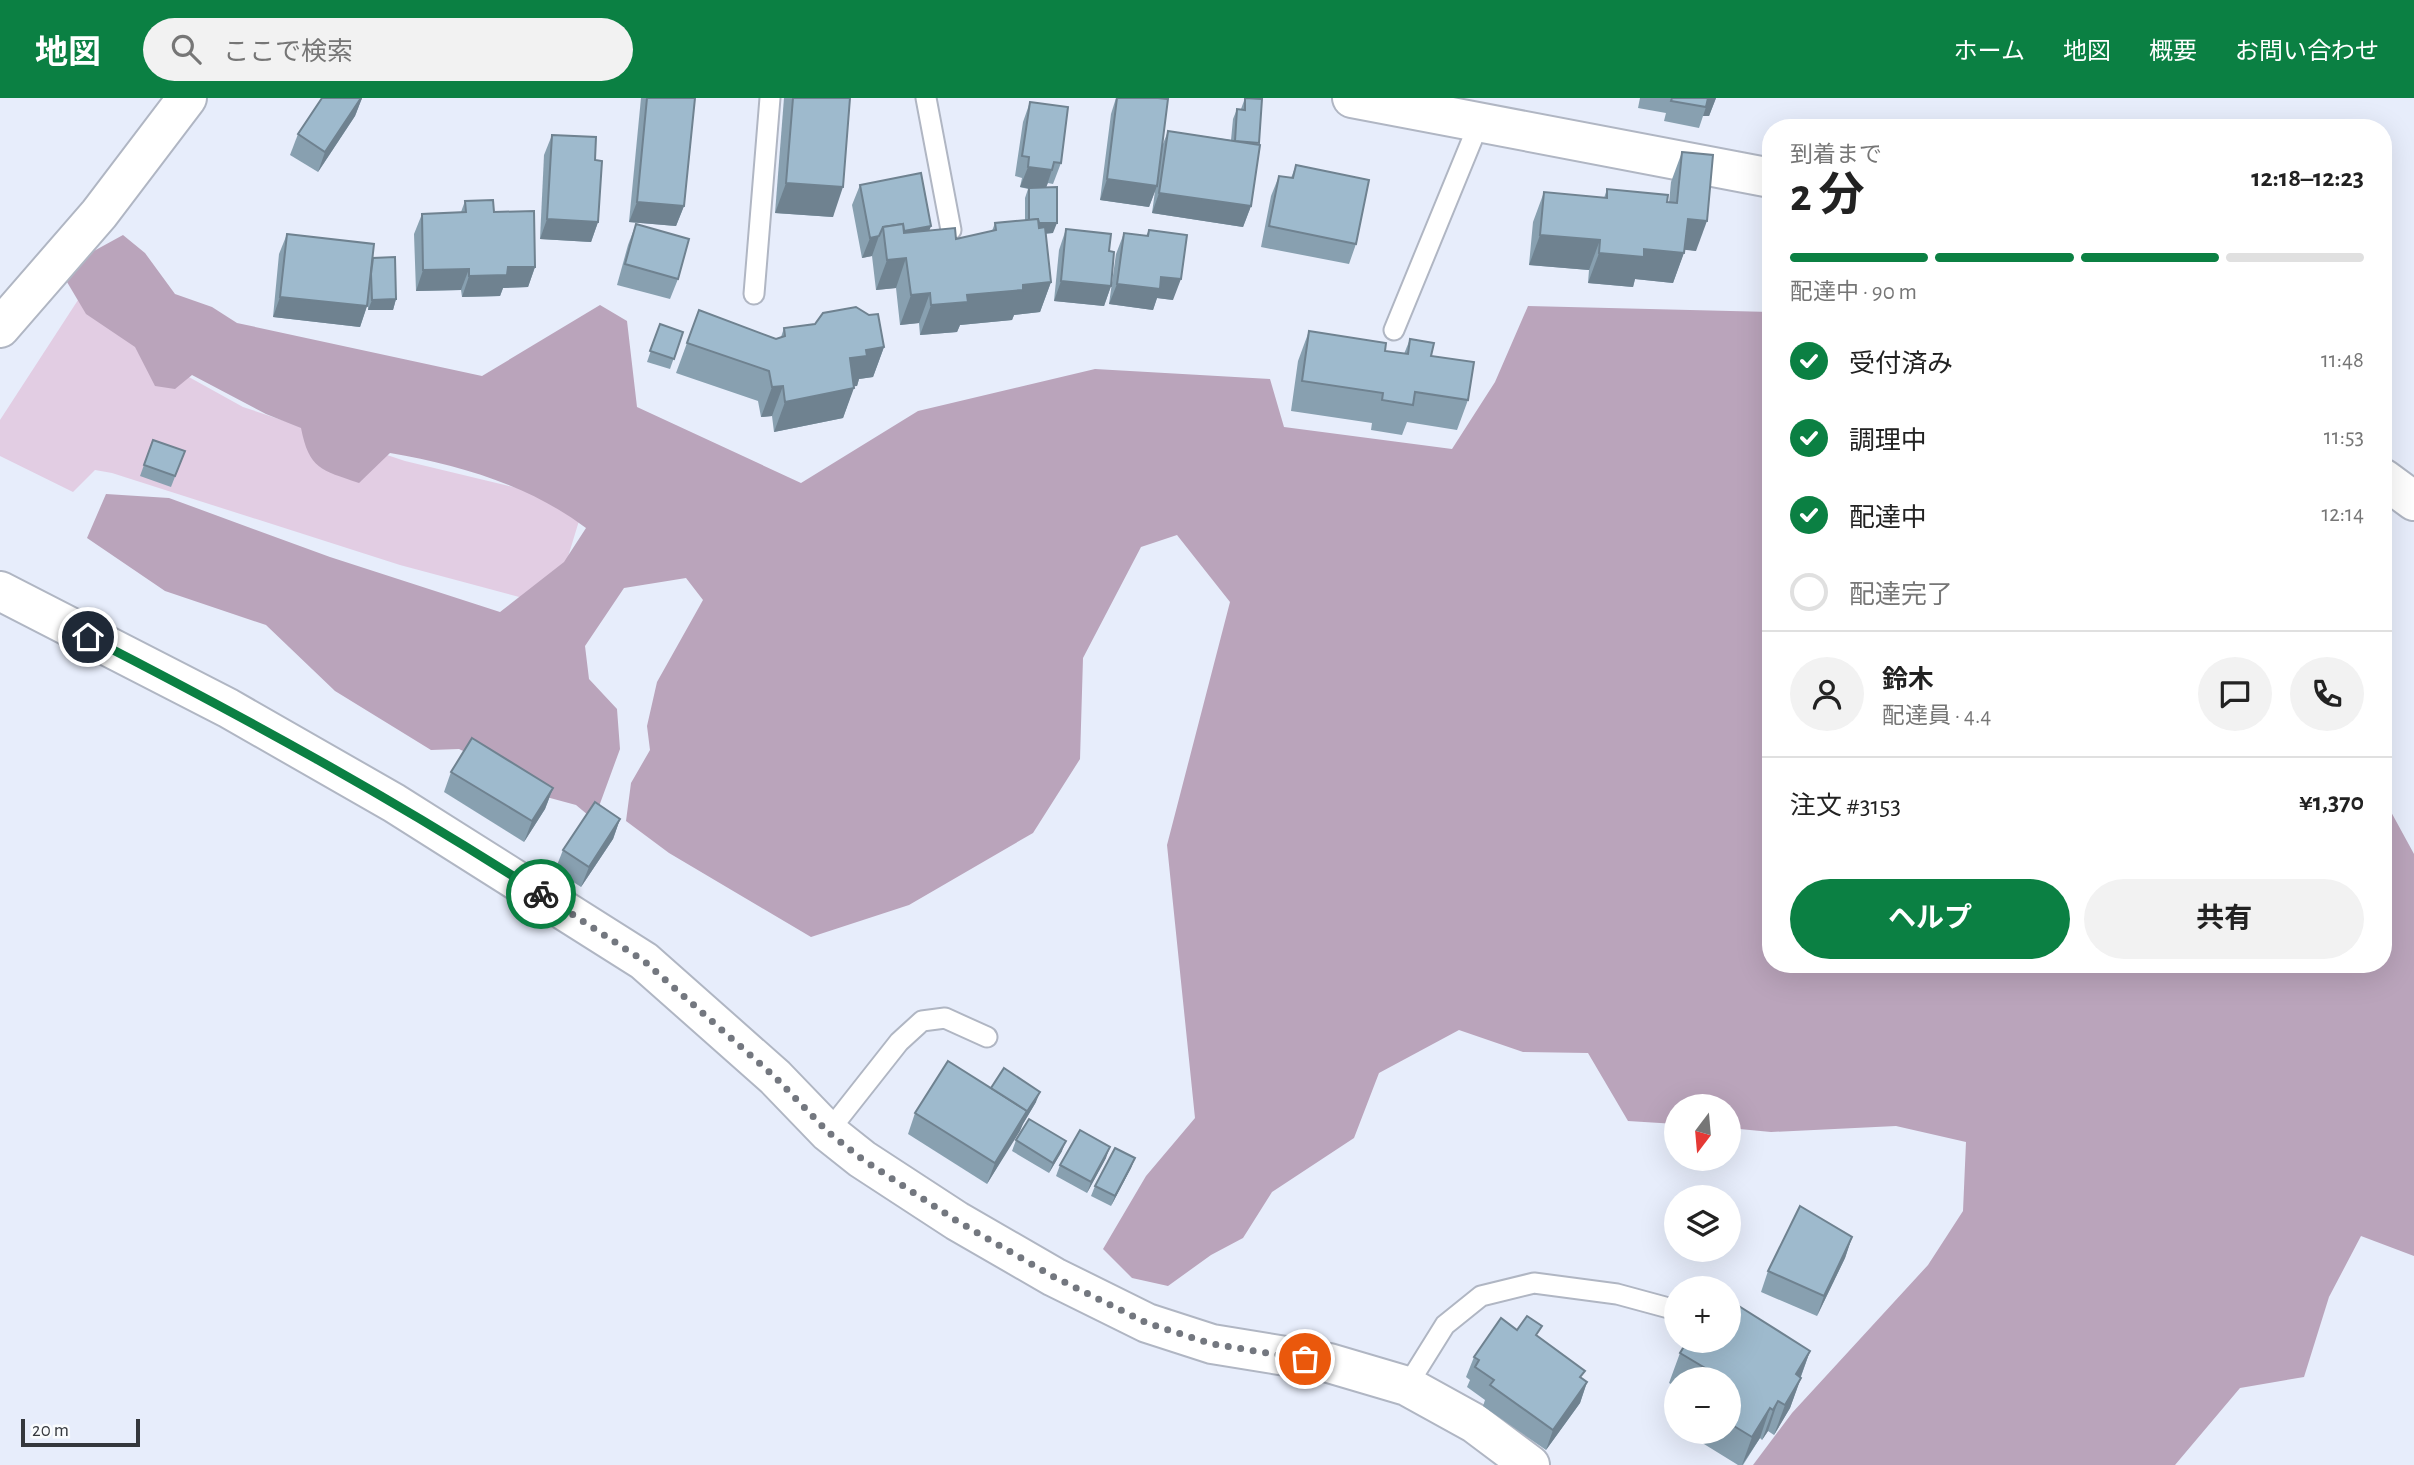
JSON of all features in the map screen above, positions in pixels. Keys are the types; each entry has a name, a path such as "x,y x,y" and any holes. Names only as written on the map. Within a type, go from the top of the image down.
{"street":[{"path":"0,328 99,214 187,98"},
{"path":"1352,98 1762,176"},
{"path":"2392,485 2414,501"},
{"path":"0,591 228,708 394,803 644,961 775,1077 828,1132 862,1159 957,1221 1054,1277 1147,1323 1212,1344 1329,1363 1407,1386 1474,1423 1531,1465"}],"lane":[{"path":"754,294 770,98"},
{"path":"926,98 951,229"},
{"path":"1394,330 1479,123"},
{"path":"828,1132 899,1042 922,1021 945,1018 987,1037"},
{"path":"1407,1386 1445,1325 1481,1296 1534,1283 1617,1294 1664,1308"}],"shaded area":[{"path":"123,235 145,253 175,294 212,307 237,323 482,376 600,305 627,321 637,407 801,483 918,411 1095,369 1270,379 1284,427 1452,449 1495,382 1528,306 1762,312 1762,973 2392,973 2392,814 2414,854 2414,1256 2361,1236 2329,1297 2304,1377 2240,1388 2175,1465 1753,1465 1792,1413 1928,1265 1963,1211 1966,1142 1896,1126 1771,1132 1741,1129 1741,1094 1664,1094 1664,1123 1628,1121 1588,1053 1523,1052 1459,1030 1379,1073 1354,1138 1272,1192 1243,1238 1211,1255 1168,1286 1132,1278 1103,1249 1146,1176 1195,1118 1167,845 1230,602 1177,535 1141,547 1083,658 1080,759 1033,833 909,905 811,937 669,853 626,821 631,783 650,750 647,726 657,682 703,600 686,578 624,588 585,646 589,679 617,709 620,749 594,820 576,805 539,795 490,764 459,749 431,750 335,691 266,625 165,591 87,538 106,494 169,498 330,557 500,612 564,562 586,528 541,500 517,489 467,471 416,458 390,453 359,483 326,471 308,452 301,428 266,414 192,375 175,389 155,386 135,347 86,314 67,282 92,252"},
{"path":"78,300 178,371 243,407 405,461 550,496 582,511 553,606 400,565 112,473 95,470 73,492 0,456 0,420"}],"building":[{"path":"322,98 361,98 325,152 298,134"},
{"path":"647,98 695,98 684,206 637,202"},
{"path":"793,98 850,98 843,187 786,183"},
{"path":"1117,98 1168,99 1157,186 1107,179"},
{"path":"1245,98 1262,99 1259,143 1235,141 1237,109 1245,110"},
{"path":"1672,98 1708,98 1706,107 1671,101"},
{"path":"1030,102 1068,107 1061,163 1054,162 1052,170 1028,167 1029,157 1022,156"},
{"path":"1168,131 1260,145 1251,206 1159,193"},
{"path":"552,135 596,137 595,160 602,161 598,222 547,219"},
{"path":"1682,152 1713,155 1707,221 1688,219 1684,253 1644,249 1644,257 1599,253 1600,240 1540,235 1544,192 1607,198 1607,189 1668,195 1667,202 1677,203"},
{"path":"1296,165 1369,180 1356,244 1269,226 1279,176 1293,178"},
{"path":"921,173 931,226 904,231 903,224 883,227 879,236 870,238 860,185"},
{"path":"1057,187 1057,223 1029,220 1029,188"},
{"path":"493,200 494,212 534,211 535,267 508,267 507,275 469,276 469,269 423,270 422,214 466,212 465,201"},
{"path":"1038,219 1039,228 1045,227 1051,282 1023,285 1023,290 967,295 968,302 931,305 930,293 911,295 906,258 887,260 883,227 903,224 904,233 955,228 956,239 996,230 995,223"},
{"path":"636,224 689,239 678,279 625,264"},
{"path":"1066,229 1111,234 1109,251 1114,252 1111,286 1061,281"},
{"path":"1149,230 1187,235 1181,279 1161,277 1160,289 1117,284 1124,233 1148,236"},
{"path":"287,234 374,244 367,306 280,297"},
{"path":"395,257 396,299 372,300 373,258"},
{"path":"856,307 869,315 878,314 884,347 866,350 867,356 850,358 854,388 785,402 783,386 772,387 769,371 687,343 699,310 776,339 785,336 784,328 815,324 823,313"},
{"path":"660,324 683,332 674,359 650,351"},
{"path":"1309,331 1386,343 1385,351 1408,354 1410,339 1434,343 1431,356 1474,362 1468,400 1415,392 1413,405 1382,400 1383,393 1302,381"},
{"path":"153,440 185,451 175,476 144,465"},
{"path":"472,738 553,788 532,821 451,772"},
{"path":"595,802 620,819 589,867 563,850"},
{"path":"948,1061 1027,1111 995,1163 915,1113"},
{"path":"1004,1068 1040,1092 1026,1113 1027,1111 991,1088"},
{"path":"1029,1119 1066,1141 1053,1163 1016,1140"},
{"path":"1080,1130 1110,1147 1091,1182 1060,1165"},
{"path":"1115,1148 1135,1158 1115,1196 1095,1186"},
{"path":"1800,1206 1852,1237 1824,1296 1768,1271"},
{"path":"1741,1307 1810,1351 1796,1374 1801,1378 1785,1405 1778,1401 1773,1410 1770,1408 1752,1437 1741,1430 1741,1367 1703,1367 1680,1353 1741,1353"},
{"path":"1527,1316 1542,1326 1536,1335 1585,1371 1580,1377 1587,1382 1553,1430 1490,1385 1494,1380 1475,1367 1479,1360 1474,1357 1501,1318 1517,1330"}],"way so far":[{"path":"541,894 644,961 775,1077 828,1132 862,1159 957,1221 1054,1277 1147,1323 1212,1344 1305,1359"}],"route":[{"path":"88,637 228,708 394,803 541,894"}]}
